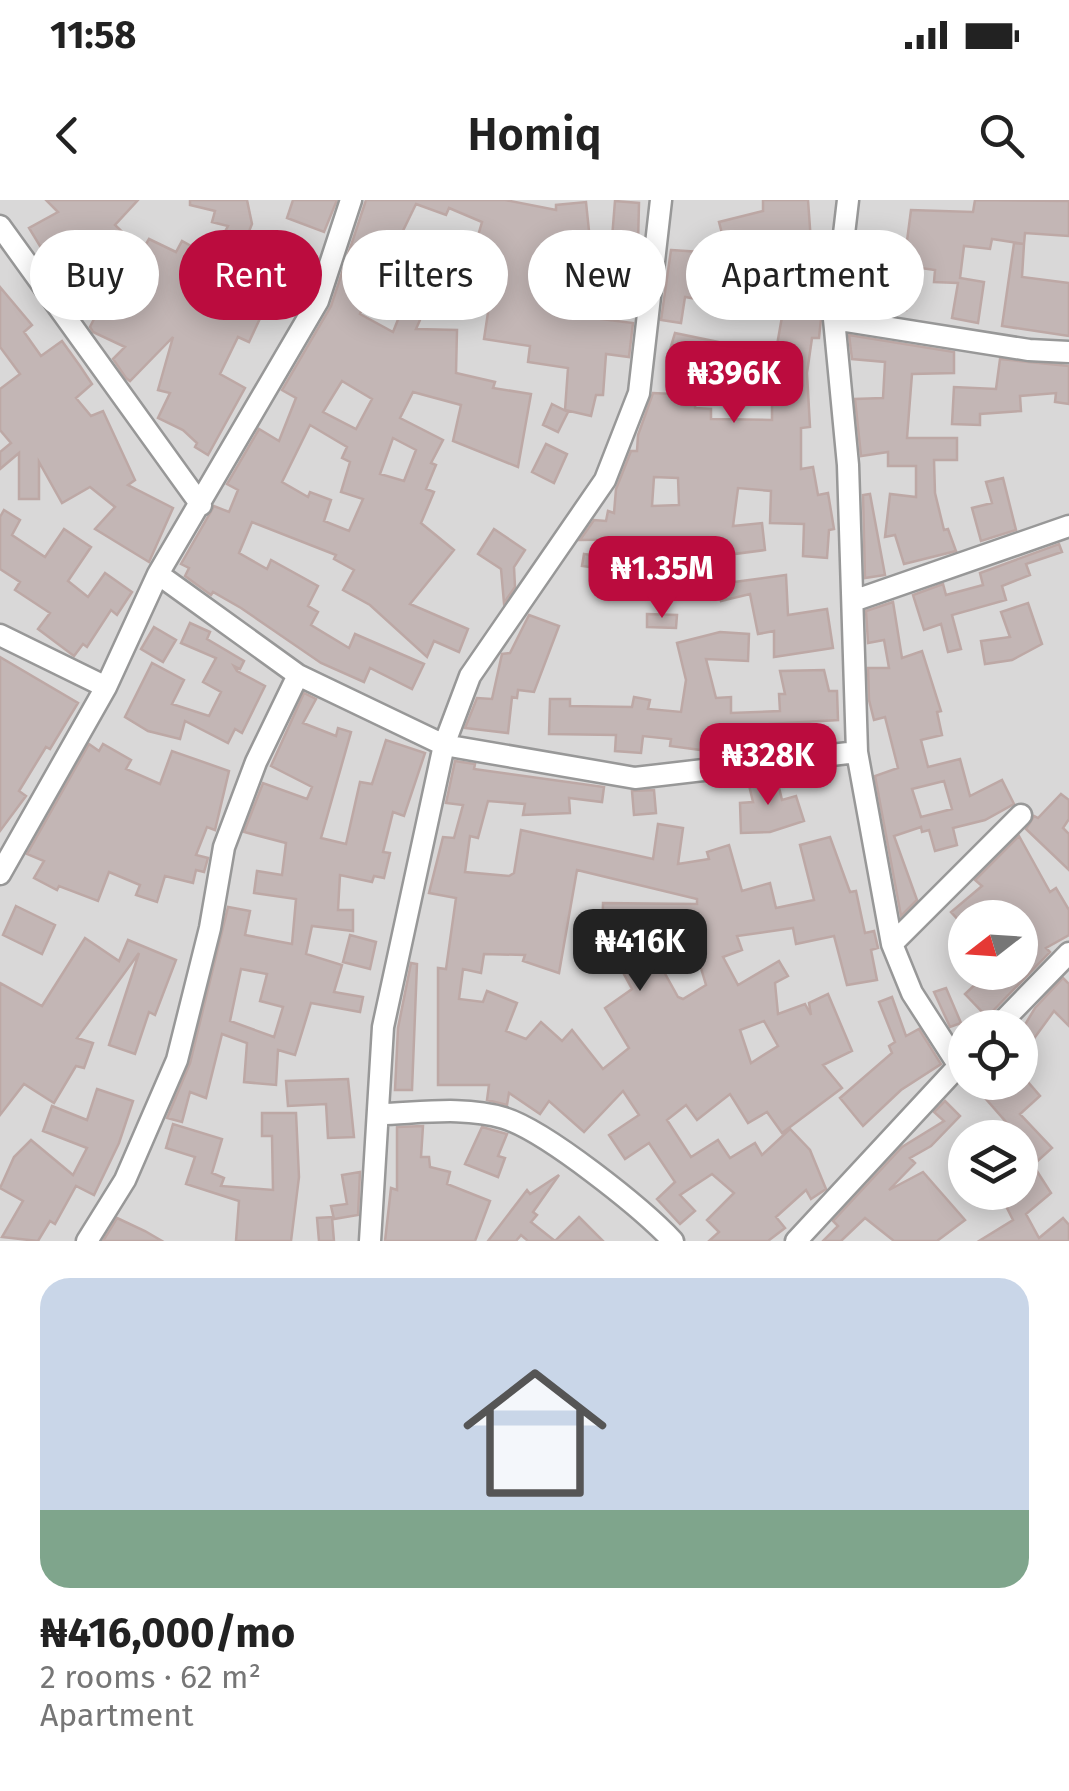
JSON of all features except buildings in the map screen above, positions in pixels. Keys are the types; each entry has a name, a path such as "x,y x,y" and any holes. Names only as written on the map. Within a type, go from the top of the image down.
{"street":[{"path":"0,874 106,687 158,574 318,301 351,200"},
{"path":"370,1241 384,1027 444,744 470,676 605,480 639,393 661,200"},
{"path":"844,230 848,200"},
{"path":"0,226 201,505"},
{"path":"834,320 848,465 857,752 892,944 912,992 948,1043"},
{"path":"840,320 1028,350 1069,352"},
{"path":"854,602 1069,526"},
{"path":"158,574 298,675 444,744 634,778 857,752"},
{"path":"0,635 106,687"},
{"path":"87,1241 125,1180 177,1060 224,847 256,762 298,675"},
{"path":"892,944 1021,814"},
{"path":"1014,1010 1069,954"},
{"path":"796,1241 948,1078"},
{"path":"380,1114 444,1111 505,1118 620,1193 673,1241"}],"shaded area":[{"path":"0,200 1069,200 1069,1241 0,1241"}]}
